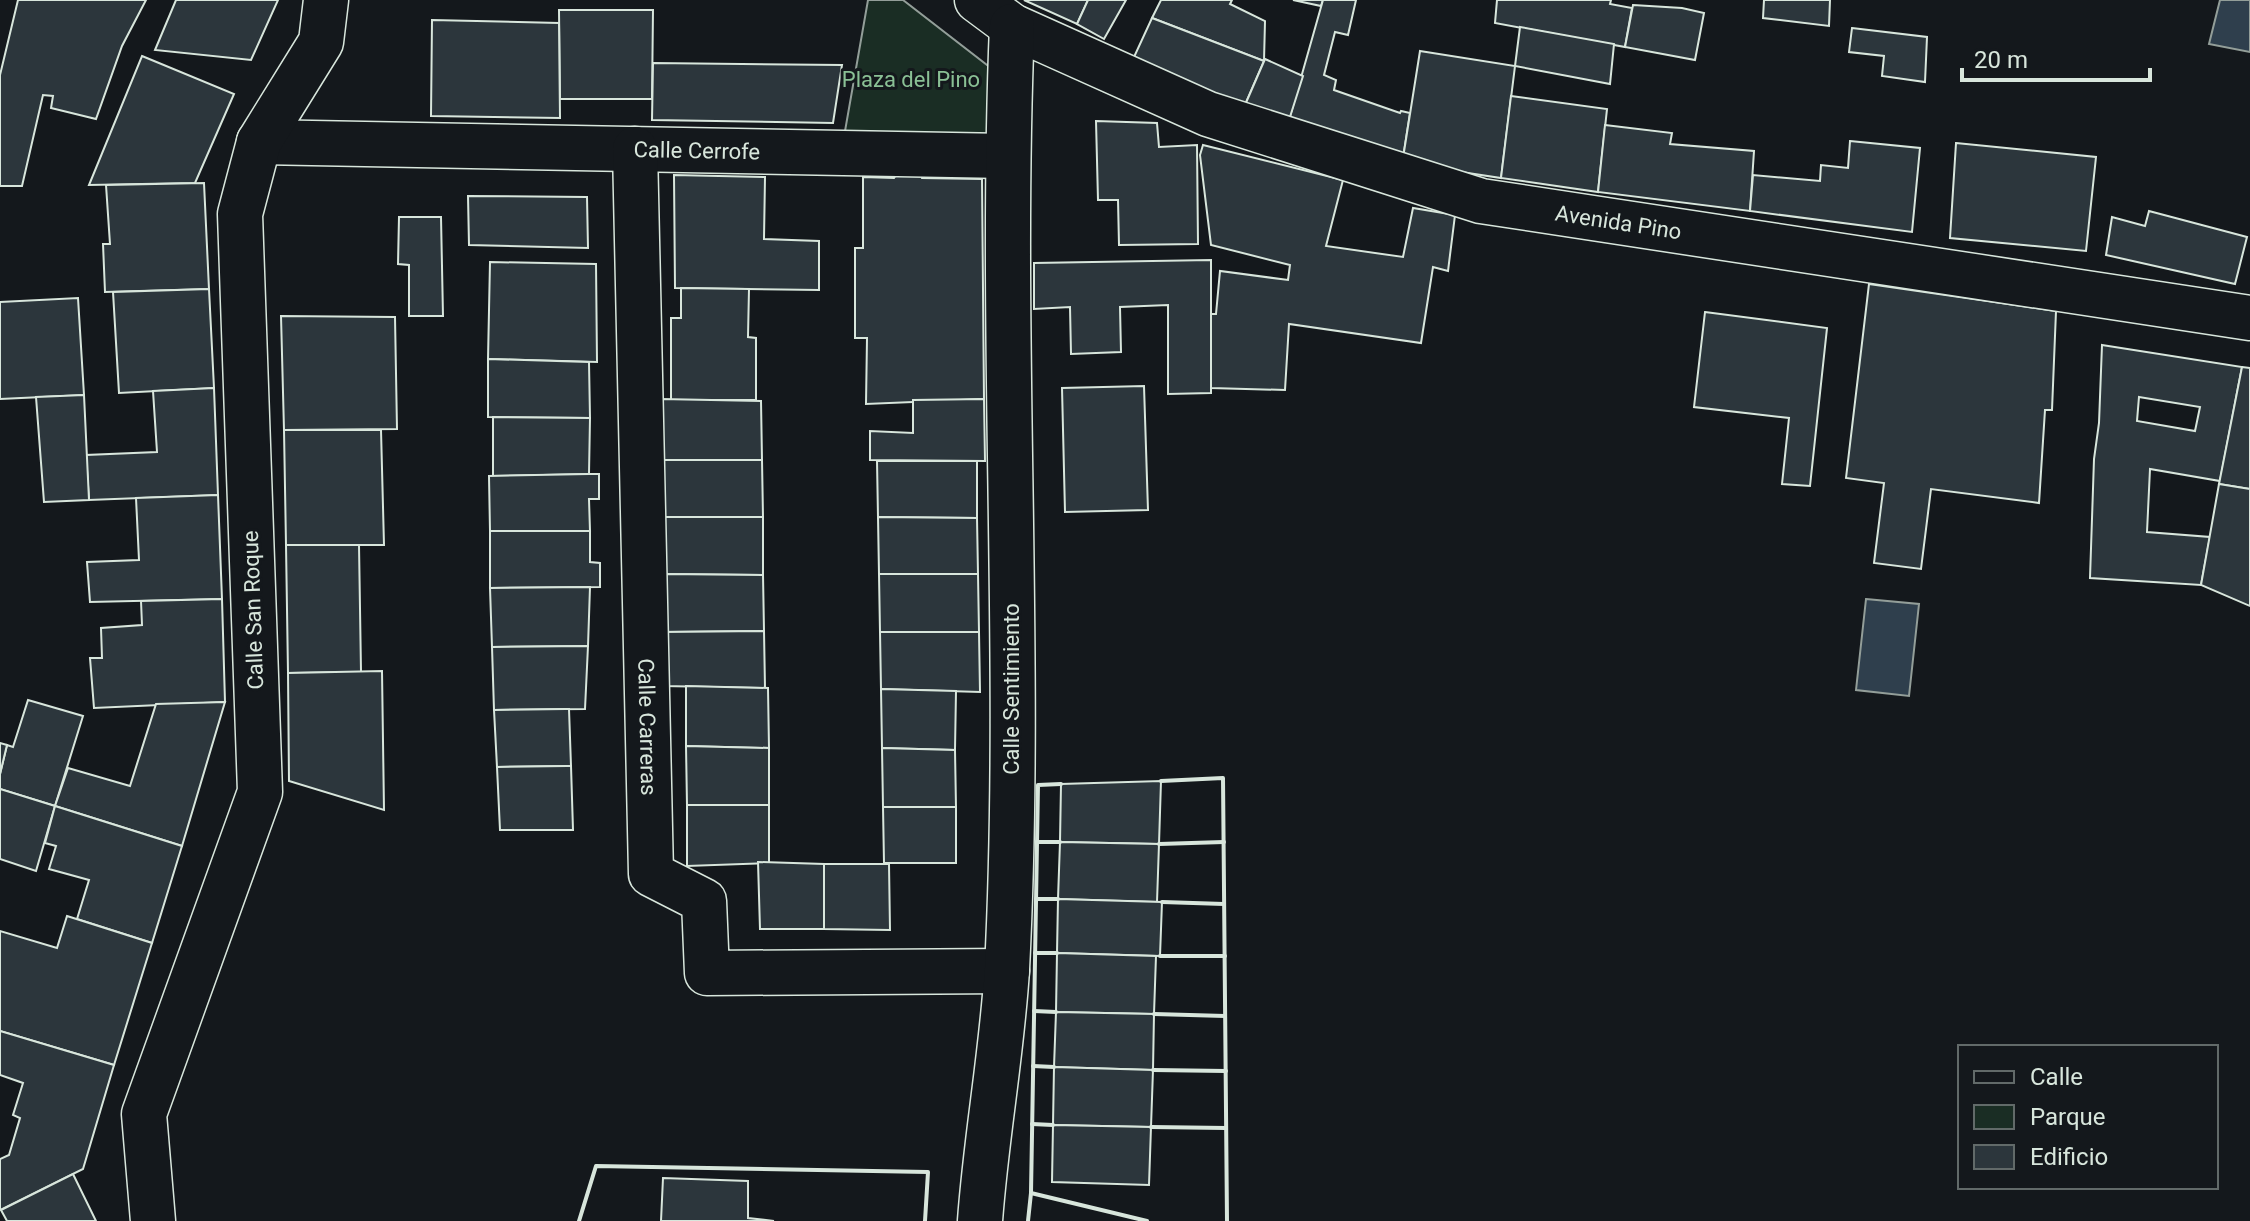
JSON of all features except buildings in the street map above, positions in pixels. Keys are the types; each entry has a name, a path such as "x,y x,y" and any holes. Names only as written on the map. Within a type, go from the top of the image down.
{"street":[{"name":"Calle San Roque","path":"153,1221 144,1114 260,792 240,214 259,142 321,42 326,0"},
{"name":"Avenida Pino","path":"977,0 1012,26 1208,114 1481,201 2250,318"},
{"path":"1006,156 1012,26"},
{"name":"Calle Cerrofe","path":"259,142 1006,156"},
{"name":"Calle Carreras","path":"635,149 651,874 704,901 707,973 1007,971"},
{"name":"Calle Sentimiento","path":"980,1221 1007,971 1013,694 1006,156"}],"green space":[{"name":"Plaza del Pino","path":"868,0 903,0 996,72 990,138 845,131"}],"water":[{"path":"2220,0 2250,0 2250,52 2209,44"},
{"path":"1866,599 1919,604 1909,696 1856,690"}],"wall":[{"path":"1161,781 1223,778 1227,1221"},
{"path":"1061,784 1038,785 1031,1193 1147,1221"},
{"path":"1037,842 1060,842"},
{"path":"1159,844 1224,842"},
{"path":"1036,899 1058,899"},
{"path":"1162,902 1224,904"},
{"path":"1035,953 1057,953"},
{"path":"1160,956 1225,956"},
{"path":"1034,1011 1056,1012"},
{"path":"1154,1014 1225,1016"},
{"path":"1033,1066 1054,1067"},
{"path":"1153,1070 1226,1071"},
{"path":"1032,1124 1053,1125"},
{"path":"1151,1127 1226,1128"},
{"path":"579,1221 596,1166 928,1172 925,1221"},
{"path":"1028,1221 1031,1193"}]}
